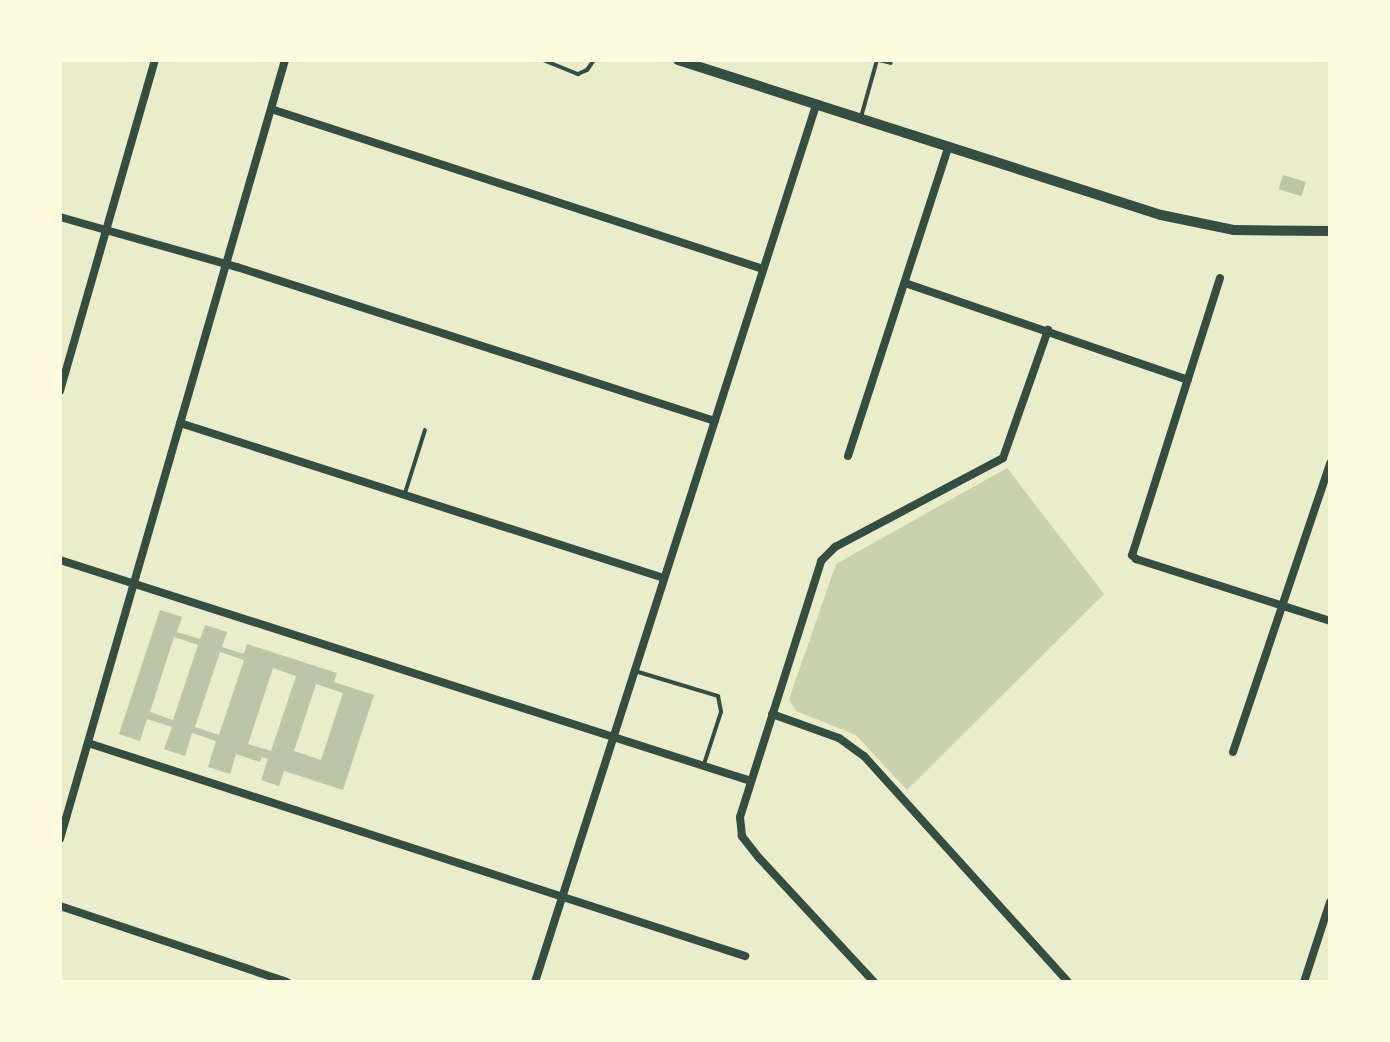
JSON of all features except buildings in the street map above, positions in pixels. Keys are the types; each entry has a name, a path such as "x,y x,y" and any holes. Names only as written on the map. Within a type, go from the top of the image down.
{"street":[{"path":"60,391 155,60"},
{"path":"60,839 62,823 88,743 285,60"},
{"path":"678,60 948,148 1198,224 1263,232 1330,231"},
{"path":"535,982 816,105"},
{"path":"271,109 763,269"},
{"path":"848,456 948,148"},
{"path":"60,217 226,264 715,421"},
{"path":"1220,278 1133,556 1330,621"},
{"path":"905,283 1188,380"},
{"path":"874,982 742,836 740,817 824,557 835,547 1003,458 1048,330"},
{"path":"180,423 664,578"},
{"path":"1233,752 1330,463"},
{"path":"60,560 751,781"},
{"path":"772,714 839,738 864,756 1068,982"},
{"path":"88,743 745,956"},
{"path":"1304,982 1330,902"},
{"path":"60,906 287,982"}],"lane":[{"path":"543,60 578,74 587,70 594,60"},
{"path":"860,119 878,60 891,63"},
{"path":"404,496 425,430"},
{"path":"635,671 714,694 720,700 721,712 703,766"}],"green space":[{"path":"1007,468 1104,594 907,790 856,735 796,711 789,699 836,564"}]}
